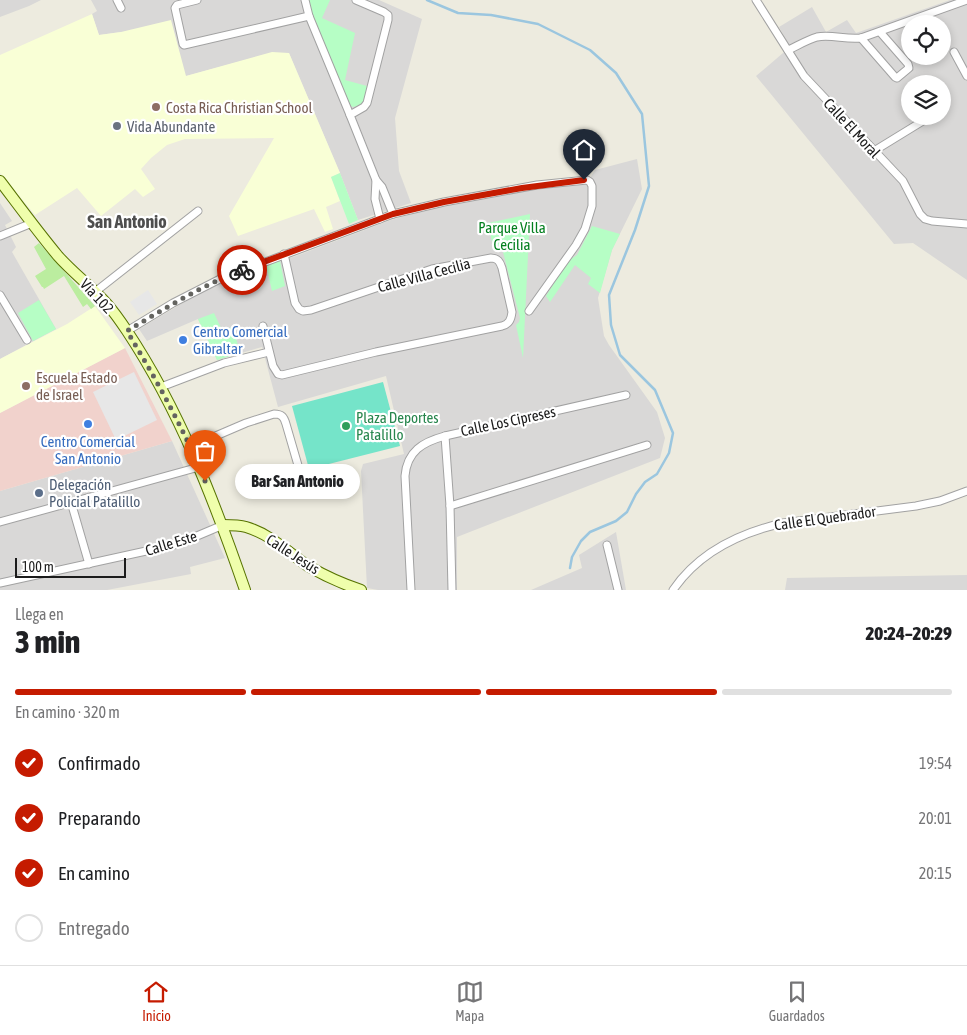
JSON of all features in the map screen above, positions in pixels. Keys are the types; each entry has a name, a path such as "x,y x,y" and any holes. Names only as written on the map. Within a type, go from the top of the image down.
{"main road":[{"name":"Vía 102","path":"0,181 59,257 107,304 127,331 160,387 190,447 223,525 245,590"},
{"name":"Calle Jesús","path":"223,525 245,526 270,537 307,565 342,583 361,590"}],"street":[{"path":"118,0 121,8"},
{"path":"197,0 176,6 174,9 183,44 187,45 309,16"},
{"path":"305,0 309,16 376,180 382,187 393,214"},
{"path":"350,115 364,107 367,103 388,20 388,15 384,12 356,0"},
{"name":"Calle El Moral","path":"756,0 804,76 903,181 920,214 925,219 932,221 967,224"},
{"path":"788,50 818,37 861,38 967,0"},
{"path":"861,38 897,78 909,68 908,64 880,32"},
{"path":"954,52 967,76"},
{"path":"874,151 916,125"},
{"path":"376,180 375,198 380,219"},
{"path":"127,331 173,303 220,279 393,214 444,202 537,185 588,180 592,186 592,206 585,229 530,311"},
{"path":"95,292 198,211"},
{"path":"0,236 32,223"},
{"name":"Calle Villa Cecilia","path":"269,352 275,371 282,375 376,352 502,326 507,324 512,318 500,263 495,258 432,269 319,308 303,311 295,303 284,254"},
{"path":"0,295 27,340"},
{"path":"160,387 224,362 269,352 263,326"},
{"name":"Calle Los Cipreses","path":"410,590 406,467 408,460 420,446 430,440 445,436 626,395"},
{"path":"190,447 246,423 279,414 286,424 302,479 314,476"},
{"path":"445,436 450,506 452,590"},
{"path":"450,506 647,445"},
{"path":"0,522 199,467"},
{"name":"Calle El Quebrador","path":"673,590 691,568 714,550 747,533 783,522 916,506 940,501 967,490"},
{"path":"71,502 89,564"},
{"name":"Calle Este","path":"0,583 178,544 223,525"},
{"path":"607,545 618,590"}],"shaded area":[{"path":"0,0 41,0 0,17"},
{"path":"91,0 379,0 422,19 395,118 399,171 411,203 358,220 289,53 272,53 186,76 121,32 99,35 92,14 97,11"},
{"path":"950,0 967,0 967,280 913,243 894,244 756,76 790,47 779,27 812,7 826,32 847,20 856,33 901,17 901,65 951,65 951,15 907,15"},
{"name":"Costa Rica Christian School","path":"92,14 99,35 121,32 171,20 186,76 272,52 289,53 340,173 331,177 340,201 326,207 333,229 325,232 314,209 238,236 229,216 274,138 185,139 167,145 141,169 155,189 143,197 135,189 101,216 77,188 35,215 0,173 0,55"},
{"path":"637,159 642,189 612,250 598,298 604,336 657,412 665,438 660,458 457,537 457,590 378,590 367,588 361,471 363,464 404,454 386,376 278,407 262,347 217,360 198,319 147,341 139,329 205,290 391,220 440,206 535,188 586,184 595,170"},
{"path":"0,203 12,221 5,225 16,247 12,252 56,329 0,359"},
{"path":"148,290 157,304 139,315 130,302"},
{"name":"Escuela Estado de Israel","path":"95,306 125,348 0,413 0,359 67,324"},
{"path":"125,348 172,441 0,491 0,413"},
{"path":"134,372 157,420 116,440 93,392"},
{"path":"172,441 225,558 190,567 191,574 107,590 0,590 0,491"},
{"path":"616,532 626,590 531,590 582,568 579,555"},
{"path":"967,575 967,590 785,590 787,578"}],"green space":[{"path":"308,0 330,0 322,18 355,33 345,80 367,86 362,105 353,107 349,105 313,20"},
{"path":"340,173 358,220 349,224 331,177"},
{"name":"Parque Villa Cecilia","path":"530,214 523,358 516,325 520,318 503,252 499,247 493,247 488,223"},
{"path":"592,226 620,234 612,250 600,293 588,284 591,278 575,265 550,302 546,296 568,261 577,255"},
{"path":"39,243 95,306 91,309 87,304 83,307 64,276 44,289 42,287 35,276 46,269 34,247"},
{"path":"280,261 285,286 272,291 266,265"},
{"path":"39,300 56,329 33,341 18,313"},
{"path":"214,313 222,330 233,327 240,353 217,360 198,319"},
{"name":"Plaza Deportes Patalillo","path":"383,382 400,446 309,469 292,406"}],"waterway":[{"path":"427,0 458,13 491,15 538,24 590,50 616,73 642,114 649,186 635,230 609,295 611,325 620,355 655,390 673,433 669,453 657,474 645,482 636,494 627,512 616,521 590,532 581,541 572,557 570,568"}],"way so far":[{"path":"205,481 153,373 127,331 173,303 242,270"}],"place":[{"name":"Costa Rica Christian School","path":"156,107"},
{"name":"Vida Abundante","path":"117,126"},
{"name":"Centro Comercial Gibraltar","path":"183,340"},
{"name":"Escuela Estado de Israel","path":"26,386"},
{"name":"Centro Comercial San Antonio","path":"88,424"},
{"name":"Plaza Deportes Patalillo","path":"346,426"},
{"name":"Bar San Antonio","path":"205,481"},
{"name":"Delegación Policial Patalillo","path":"39,493"}],"district":[{"name":"San Antonio","path":"127,221"}],"route":[{"path":"242,270 393,214 444,202 537,185 584,180"}]}
